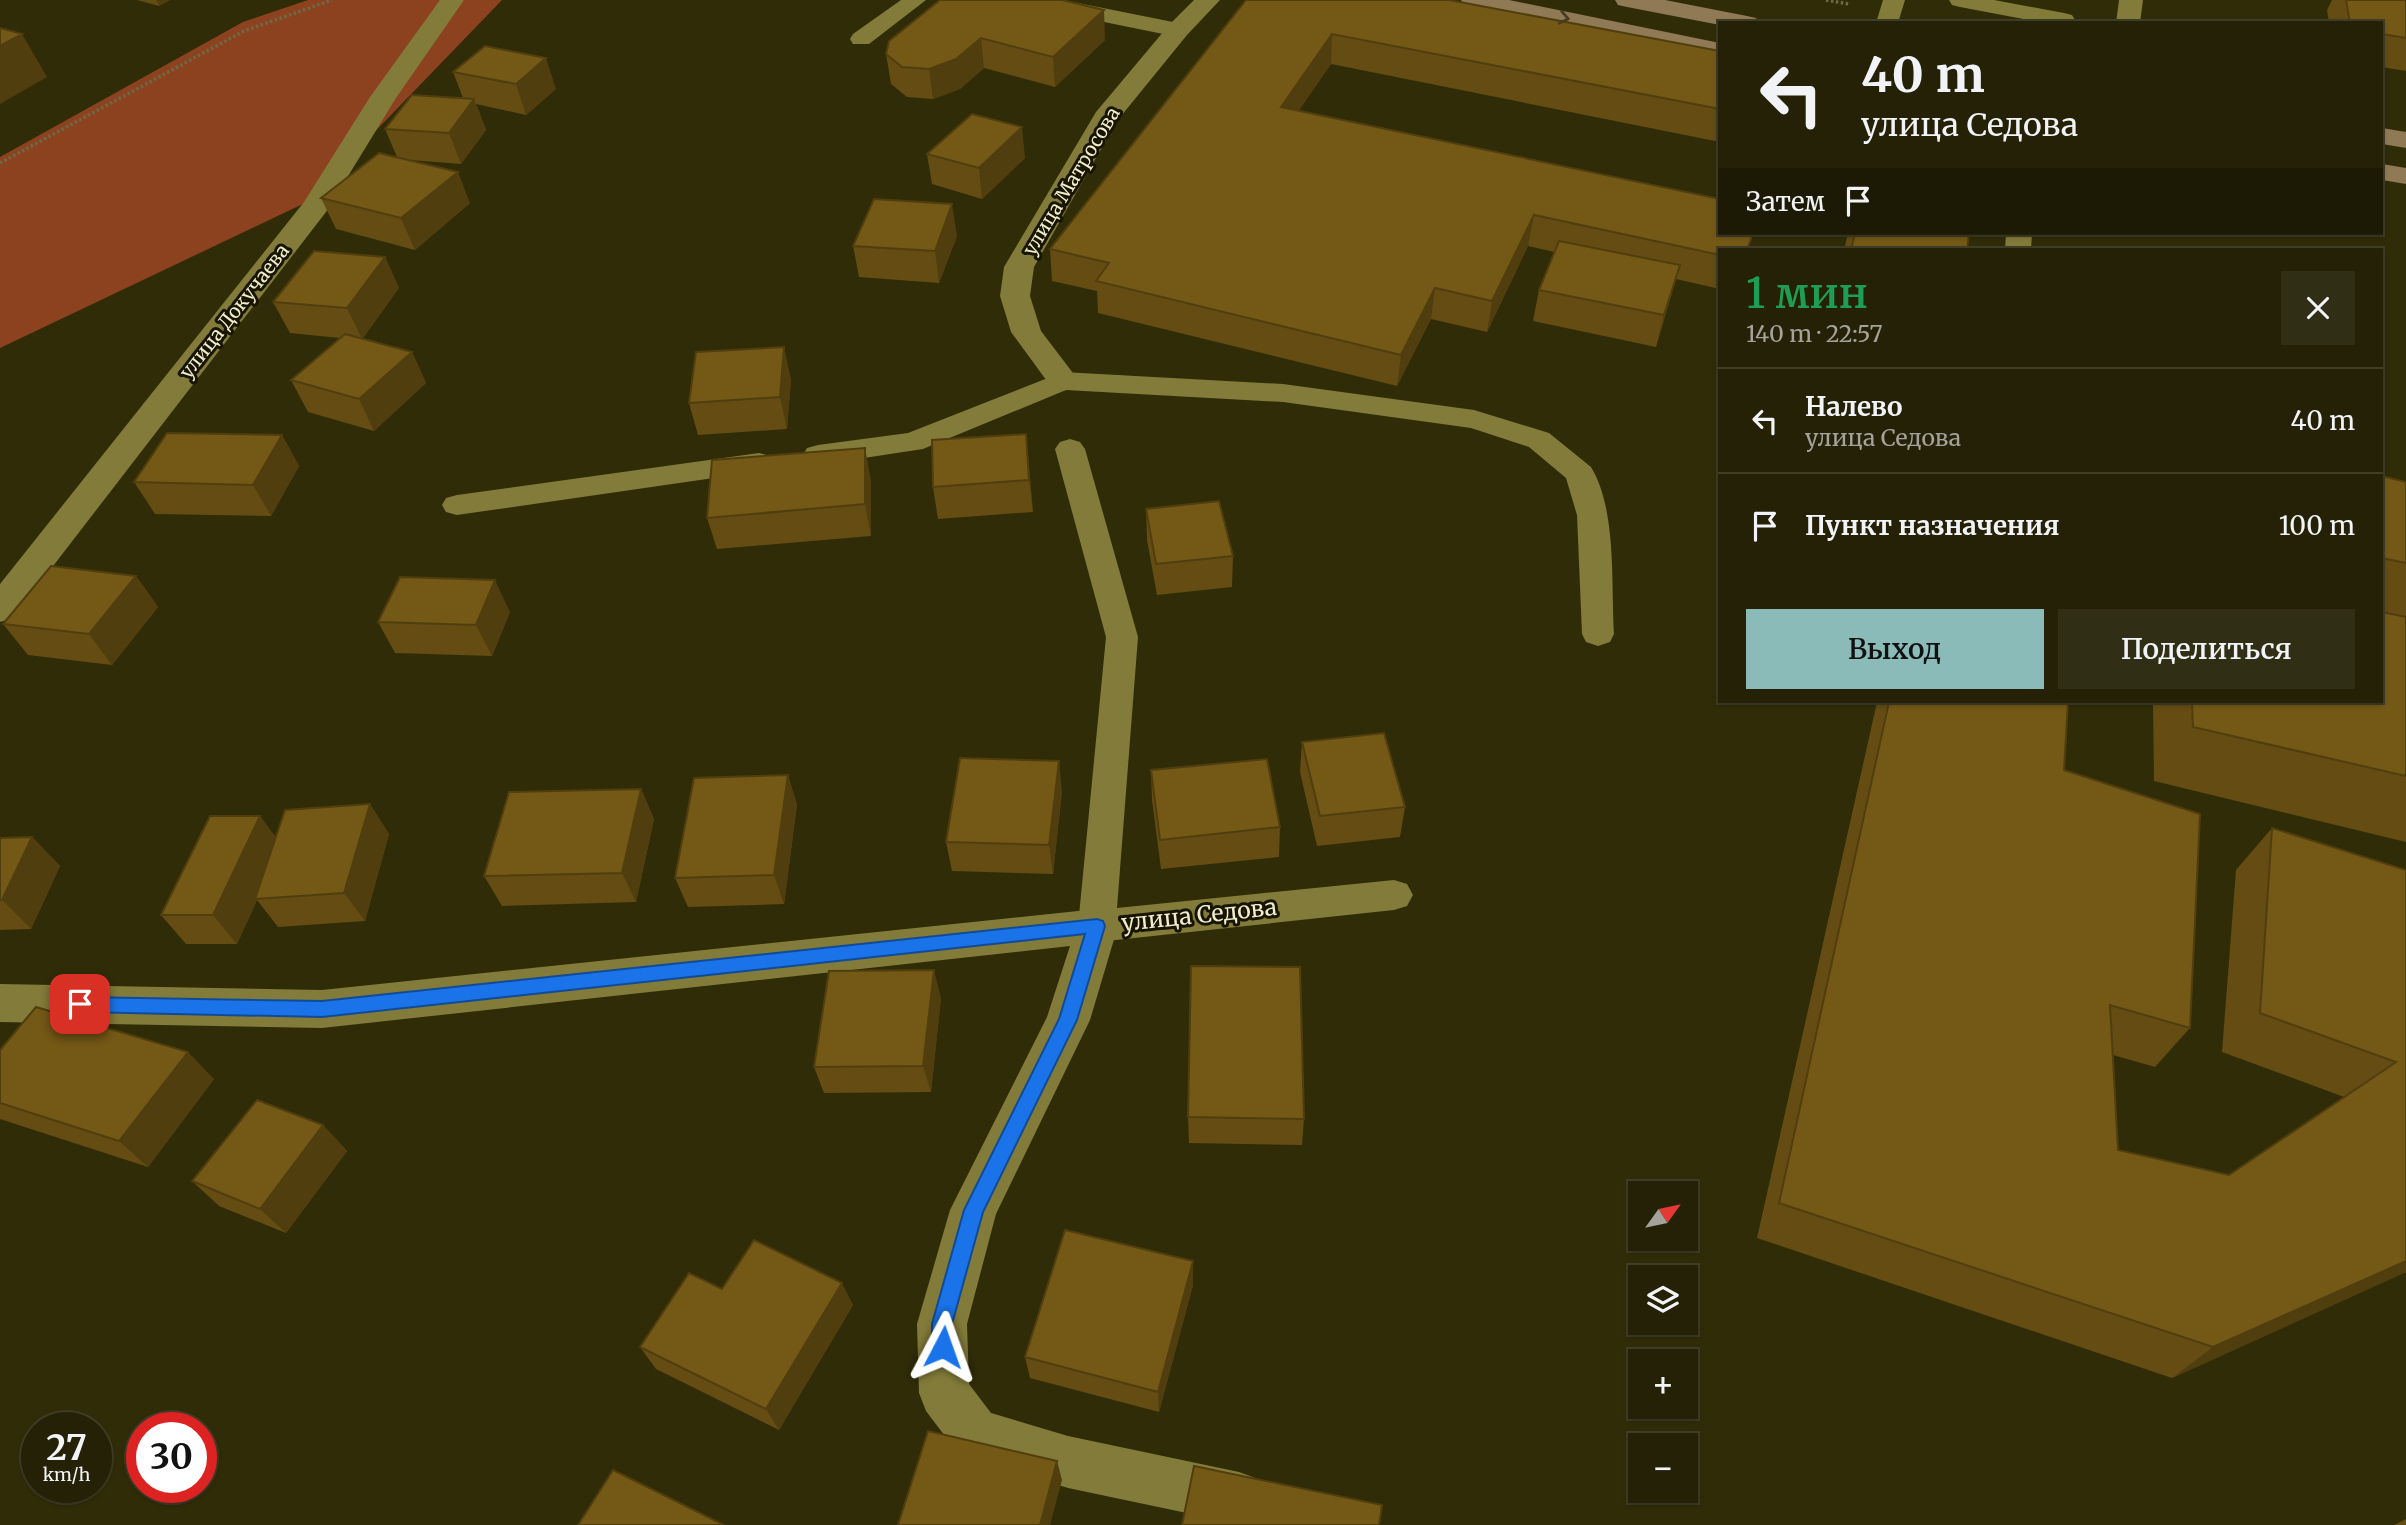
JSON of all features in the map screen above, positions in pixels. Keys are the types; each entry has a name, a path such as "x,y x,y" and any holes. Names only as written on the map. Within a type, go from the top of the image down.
{"main road":[{"path":"1473,0 1718,50"},
{"path":"1627,0 1737,21"},
{"path":"2383,136 2406,140"}],"street":[{"name":"улица Докучаева","path":"0,609 316,206 383,97 452,0"},
{"name":"улица Матросова","path":"1063,381 1026,332 1015,296 1019,267 1105,118 1178,30 1208,0"},
{"path":"2128,21 2131,0"},
{"path":"1097,926 1068,1020 973,1210 942,1324 944,1393 975,1434 1068,1462 1279,1506"},
{"name":"улица Седова","path":"0,1003 322,1009 1097,926"}],"lane":[{"path":"861,39 915,0"},
{"path":"1030,0 1178,30"},
{"path":"1888,21 1894,0"},
{"path":"1960,0 2063,20"},
{"path":"457,505 913,442 1063,381 1283,393 1474,419 1538,440 1580,474 1592,515 1598,634"},
{"path":"1070,449 1122,637 1097,926"},
{"name":"улица Седова","path":"1097,926 1394,895"}],"path":[{"path":"0,163 244,31 332,0"}],"shaded area":[{"path":"308,0 502,0 307,202 0,348 0,157 243,22"}],"building":[{"path":"940,0 1062,0 1104,10 1053,57 981,38 956,59 929,69 902,67 886,54 889,41"},
{"path":"1246,0 1449,0 1718,51 1718,109 1332,34 1281,107 1718,199 1718,235 1752,235 1748,248 1718,248 1718,255 1534,215 1492,301 1435,288 1401,355 1096,281 1109,263 1050,249"},
{"path":"2346,0 2406,0 2406,38 2383,34 2383,21 2350,21"},
{"path":"0,28 22,34 0,46"},
{"path":"485,46 546,58 516,84 453,72"},
{"path":"412,95 474,99 449,133 385,129"},
{"path":"972,114 1022,127 979,168 927,154"},
{"path":"379,153 458,172 401,218 321,198"},
{"path":"874,199 952,204 935,251 853,246"},
{"path":"1855,235 1969,235 1967,248 1851,248"},
{"path":"1559,241 1680,265 1664,315 1539,290"},
{"path":"314,251 385,257 347,308 273,302"},
{"path":"345,334 412,352 359,399 291,380"},
{"path":"784,347 780,397 689,403 696,352"},
{"path":"167,433 282,435 253,485 134,482"},
{"path":"1026,434 1029,480 933,487 932,440"},
{"path":"865,448 865,504 707,518 712,460"},
{"path":"2383,476 2406,482 2406,563 2383,558"},
{"path":"1219,501 1233,556 1156,564 1146,509"},
{"path":"51,566 136,576 89,634 3,624"},
{"path":"400,577 495,580 476,625 378,622"},
{"path":"2383,612 2406,617 2406,776 2193,727 2192,703 2383,703"},
{"path":"1889,703 2068,703 2064,770 2200,814 2190,1028 2110,1005 2118,1150 2229,1175 2396,1062 2260,1013 2272,828 2406,870 2406,1261 2213,1347 1779,1203"},
{"path":"1384,733 1405,807 1320,816 1302,742"},
{"path":"960,758 1059,761 1049,845 946,842"},
{"path":"1267,759 1280,827 1160,840 1151,770"},
{"path":"788,775 774,875 675,878 694,778"},
{"path":"641,789 622,873 484,876 509,792"},
{"path":"370,804 344,893 255,899 285,810"},
{"path":"210,816 260,816 213,915 161,915"},
{"path":"32,837 2,900 0,900 0,838"},
{"path":"1191,966 1300,967 1304,1119 1188,1117"},
{"path":"934,970 923,1066 814,1067 829,971"},
{"path":"36,1007 188,1052 119,1141 0,1103 0,1050"},
{"path":"257,1100 323,1125 260,1209 192,1181"},
{"path":"1065,1230 1193,1261 1158,1392 1025,1357"},
{"path":"754,1240 842,1283 766,1409 640,1347 689,1273 722,1289"},
{"path":"928,1431 1057,1461 1040,1525 898,1525"},
{"path":"1194,1466 1382,1505 1379,1525 1182,1525"},
{"path":"613,1470 724,1525 578,1525"}],"route":[{"path":"80,1004 322,1009 1097,926 1068,1020 973,1210 942,1324 943,1347"}]}
